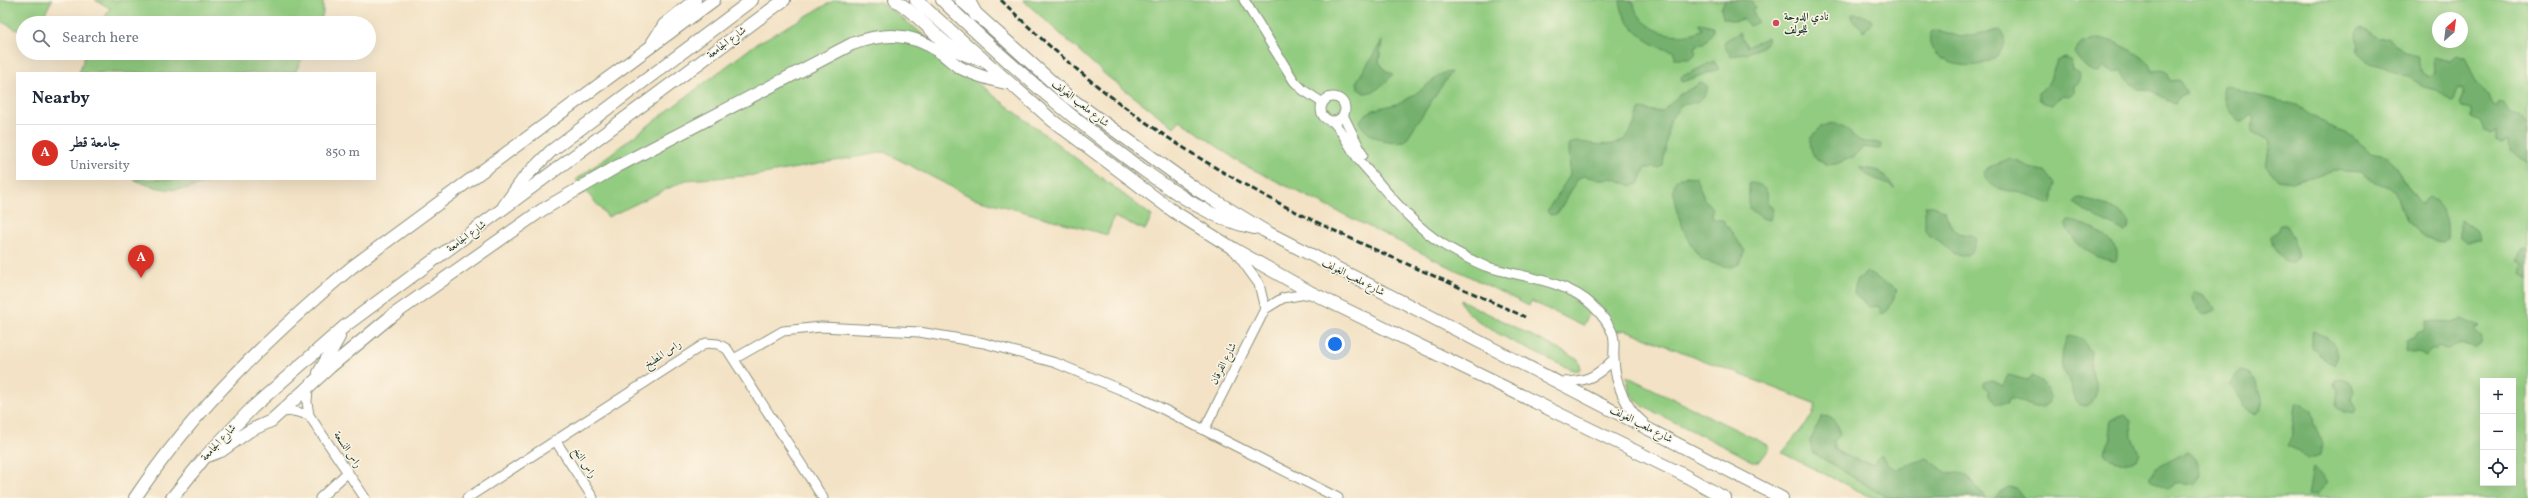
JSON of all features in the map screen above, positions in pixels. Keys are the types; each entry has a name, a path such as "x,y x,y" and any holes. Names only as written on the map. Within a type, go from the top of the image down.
{"highway":[{"path":"968,0 976,15"}],"main road":[{"path":"651,46 664,25 695,0"},
{"path":"135,498 208,403 260,347 304,308 352,267 714,0"},
{"path":"501,212 524,178 551,151 752,0"},
{"name":"شارع الجامعة","path":"172,498 205,457 253,407 346,326 781,2 792,0"},
{"path":"895,0 948,47 965,56 980,59"},
{"path":"916,0 1009,84 1111,166 1173,211 1234,249 1312,293 1682,474 1725,498"},
{"path":"942,0 1048,96 1145,171 1211,214 1265,231"},
{"name":"شارع ملعب الغولف","path":"961,0 1070,98 1142,152 1196,189 1265,231 1782,498"},
{"path":"205,457 221,451 249,431 271,422 389,318 542,210 618,166 852,44 879,36 901,36 932,47 959,67 978,76 1009,84"},
{"path":"312,385 346,326"}],"street":[{"path":"1244,0 1294,81 1303,90 1323,103"},
{"path":"1323,103 1331,98 1338,99 1344,106 1343,115 1367,161 1369,171"},
{"path":"1323,103 1322,114 1338,126 1362,165 1369,171 1379,185 1407,216 1444,245 1485,266 1553,285 1586,300 1599,313 1612,332 1615,343 1614,359 1620,388 1628,405 1636,417 1654,431"},
{"path":"1332,121 1338,120 1343,115"},
{"path":"1234,249 1259,284 1265,309 1283,298 1312,293"},
{"name":"شارع الفرقان","path":"1204,430 1265,309"},
{"path":"734,359 770,337 783,331 802,329 886,329 947,336 990,344 1056,363 1141,398 1338,498"},
{"name":"راس المطبخ","path":"467,498 701,345 712,343 722,346 734,359 823,498"},
{"path":"1556,382 1578,382 1589,379 1614,359"},
{"name":"راس النسعة","path":"312,385 307,402 310,415 365,498"},
{"path":"282,412 293,411 310,415"},
{"name":"راس النخ","path":"554,440 593,498"},
{"path":"320,498 348,472"}],"green space":[{"path":"0,0 52,0 44,16 16,16 16,29 0,21"},
{"path":"95,0 323,0 322,16 106,16 110,8"},
{"path":"835,0 880,2 915,28 977,83 1152,216 1145,230 1114,217 1107,235 971,197 884,152 758,175 686,180 608,217 576,180 756,44"},
{"name":"نادي الدوحة للجولف","path":"1023,0 2528,0 2528,498 1873,498 1782,453 1812,416 1816,404 1626,330 1607,333 1601,322 1590,312 1583,326 1531,301 1529,306 1242,164 1180,120 1174,127 1108,77"},
{"path":"1620,0 1632,0 1636,11 1642,19 1650,26 1660,31 1680,35 1691,33 1702,30 1699,23 1713,26 1713,32 1705,42 1694,48 1696,54 1689,59 1675,59 1675,51 1657,46 1648,41 1632,27 1622,9"},
{"path":"1725,0 1751,0 1755,8 1752,9 1758,22 1749,26 1743,19 1734,21 1723,18 1721,9"},
{"path":"1852,14 1862,15 1873,21 1864,31 1852,19"},
{"path":"2360,28 2368,30 2378,38 2387,37 2405,52 2417,55 2422,73 2429,77 2434,72 2433,57 2451,61 2457,56 2465,57 2477,84 2485,91 2493,106 2496,106 2498,102 2503,102 2510,113 2520,115 2528,125 2528,163 2509,151 2508,142 2501,144 2496,141 2496,131 2490,134 2484,130 2480,121 2471,117 2471,109 2462,107 2460,103 2464,94 2463,89 2458,88 2454,100 2451,101 2437,90 2423,87 2409,76 2394,74 2381,66 2367,62 2358,51 2356,33"},
{"path":"1937,30 1961,37 1999,30 2004,35 2005,42 1998,54 1987,62 1973,65 1959,65 1946,61 1936,54 1930,44 1931,32"},
{"path":"1740,32 1747,47 1768,37 1767,41 1760,48 1747,54 1743,53 1731,57 1724,45 1725,41"},
{"path":"2098,38 2109,40 2139,55 2148,63 2152,71 2161,70 2167,72 2170,81 2179,80 2187,94 2178,98 2175,103 2148,90 2139,90 2125,78 2121,70 2113,73 2105,68 2102,68 2097,72 2090,70 2077,58 2074,52 2080,44"},
{"path":"1382,41 1379,62 1386,71 1393,74 1377,89 1364,93 1358,89 1357,81"},
{"path":"2065,58 2071,61 2073,70 2080,75 2079,82 2074,86 2074,93 2068,96 2062,95 2053,105 2044,103 2039,99 2039,93 2049,82 2057,61"},
{"path":"84,60 302,60 296,72 79,72"},
{"path":"1714,61 1719,69 1682,82 1681,77"},
{"path":"1451,72 1405,141 1386,141 1374,137 1369,134 1360,124 1365,115 1371,111 1402,102 1443,73"},
{"path":"1701,83 1708,87 1704,96 1698,101 1681,105 1669,122 1663,165 1659,168 1645,168 1639,184 1632,186 1612,178 1605,180 1583,176 1578,179 1557,214 1550,215 1547,211 1570,175 1569,144 1579,142 1605,145 1620,142 1630,133 1640,109 1662,112 1679,95"},
{"path":"2227,85 2242,92 2297,105 2325,124 2350,135 2371,152 2387,155 2419,203 2422,204 2429,198 2442,210 2446,220 2447,238 2442,242 2425,237 2406,221 2398,197 2391,188 2373,181 2360,172 2334,170 2316,177 2301,178 2292,182 2277,180 2266,167 2270,142 2253,134 2252,114 2243,121 2240,121 2229,110 2223,96 2224,86"},
{"path":"1836,123 1859,140 1881,144 1882,148 1878,149 1863,147 1855,156 1836,164 1828,165 1817,160 1811,147 1813,135 1822,126"},
{"path":"2010,159 2018,160 2029,168 2045,171 2055,184 2052,204 2022,193 2002,190 1991,184 1983,172 1989,167"},
{"path":"1859,167 1879,171 1895,188 1867,175"},
{"path":"1685,176 1696,177 1704,199 1712,208 1712,216 1715,220 1723,220 1745,251 1739,264 1730,267 1706,261 1701,258 1690,242 1680,219 1674,196 1674,186 1677,179"},
{"path":"135,180 213,180 193,187 174,190 144,184"},
{"path":"1749,183 1757,184 1766,190 1768,197 1767,202 1773,209 1770,220 1762,218 1749,208"},
{"path":"2080,199 2100,204 2119,212 2129,221 2128,229 2125,232 2083,210 2074,203 2076,200"},
{"path":"1925,206 1933,206 1945,211 1950,225 1955,231 1962,234 1972,235 1977,239 1974,248 1968,254 1962,256 1957,255 1938,240 1929,236 1925,230"},
{"path":"2460,220 2478,231 2480,240 2467,241 2460,235"},
{"path":"2068,221 2089,226 2102,234 2117,250 2117,258 2114,261 2107,260 2084,249 2068,231 2066,224"},
{"path":"2280,225 2286,225 2293,236 2298,257 2294,262 2284,260 2277,254 2271,240 2271,236 2279,231"},
{"path":"2521,250 2528,250 2528,281 2521,275 2523,264 2517,260"},
{"path":"1867,272 1897,290 1889,309 1882,315 1880,308 1877,306 1869,307 1854,294 1856,281"},
{"path":"2193,291 2204,295 2215,310 2204,315 2201,313 2196,308 2193,301"},
{"path":"1461,300 1578,359 1581,368 1577,371 1570,369 1527,349 1490,329 1475,319 1465,309"},
{"path":"2461,319 2479,327 2475,328 2475,331 2482,338 2481,344 2476,348 2459,345 2447,349 2439,346 2437,349 2431,349 2425,356 2418,352 2411,353 2406,351 2407,341 2415,339 2417,333 2423,331 2427,321 2452,322"},
{"path":"2314,331 2326,337 2335,346 2338,356 2334,364 2328,362 2312,348 2312,333"},
{"path":"2069,335 2081,338 2091,352 2090,362 2096,391 2092,402 2087,406 2078,403 2075,400 2072,393 2070,380 2062,367 2063,350"},
{"path":"2240,370 2250,374 2261,395 2262,406 2254,414 2244,408 2242,400 2230,384"},
{"path":"2008,375 2027,380 2033,376 2041,382 2048,392 2049,401 2047,404 2041,407 2031,406 2013,399 2008,399 2008,403 1996,403 1989,395 1989,391 1983,386 1983,382 1992,380 2003,386"},
{"path":"1626,376 1768,445 1770,448 1760,461 1753,461 1644,407 1631,395"},
{"path":"2336,379 2346,380 2352,385 2354,392 2351,398 2356,409 2353,414 2344,412 2336,407 2338,390 2334,385"},
{"path":"2299,402 2312,410 2314,425 2322,443 2320,455 2307,459 2299,451 2288,446 2291,440 2295,404"},
{"path":"2125,415 2131,420 2132,437 2139,452 2136,460 2118,462 2110,459 2104,452 2111,438 2109,423 2111,420"},
{"path":"1822,416 1831,417 1838,426 1840,435 1834,441 1834,449 1843,455 1872,464 1881,455 1888,465 1896,469 1927,458 1947,473 1959,472 1967,476 1986,498 1887,498 1812,452 1810,441"},
{"path":"2188,451 2196,461 2200,473 2194,484 2176,484 2167,489 2150,479 2150,476 2155,469"},
{"path":"2313,468 2327,480 2327,484 2317,494 2308,495"},
{"path":"2008,487 2016,488 2024,498 1994,498"}],"railway":[{"path":"1001,0 1053,49 1109,95 1167,137 1228,175 1337,232 1525,317"}],"place":[{"name":"نادي الدوحة للجولف","path":"1776,23"},
{"name":"جامعة قطر","path":"141,278"}]}
